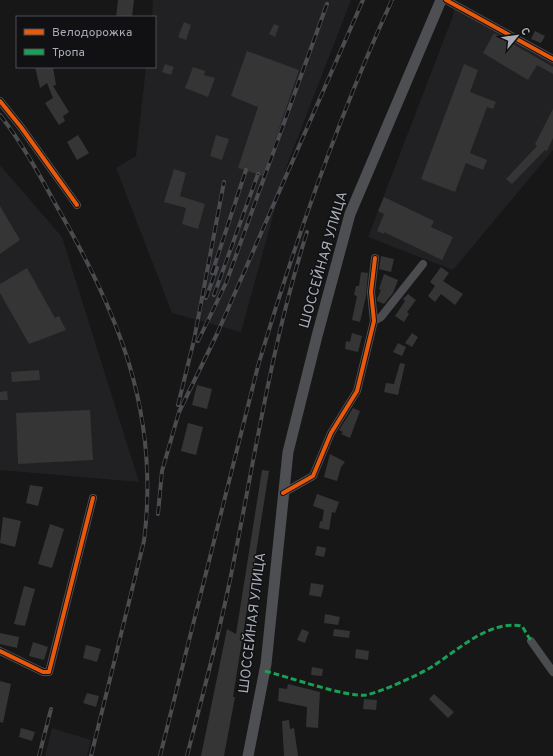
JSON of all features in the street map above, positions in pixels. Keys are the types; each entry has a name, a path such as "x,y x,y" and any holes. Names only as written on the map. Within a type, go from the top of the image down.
{"main road":[{"name":"ШОССЕЙНАЯ УЛИЦА","path":"248,756 266,664 288,452 350,214 441,0"}],"street":[{"path":"446,0 553,59"},
{"path":"0,101 21,128 56,179 77,205"},
{"path":"283,492 313,476 331,433 356,391 374,321 371,292 375,258"},
{"path":"374,321 382,317 423,264"},
{"path":"0,651 43,672 49,672 93,498"},
{"path":"531,641 553,672"}],"shaded area":[{"path":"153,0 351,0 287,165 241,332 172,313 116,168 136,156 146,68 156,68 156,16 152,16"},
{"path":"454,8 553,62 553,150 453,270 368,237 453,16"},
{"path":"0,165 62,237 139,482 0,470"},
{"path":"52,728 91,740 87,756 45,756"}],"building":[{"path":"118,0 134,0 132,16 116,16"},
{"path":"184,22 191,25 186,40 178,37"},
{"path":"274,24 279,26 275,37 269,34"},
{"path":"535,31 545,36 541,43 531,39"},
{"path":"494,33 553,67 553,74 537,65 528,80 483,53"},
{"path":"247,51 299,70 263,176 238,168 258,107 231,96"},
{"path":"165,64 174,67 171,75 162,72"},
{"path":"464,64 478,70 470,92 496,102 493,109 487,107 470,153 487,160 483,170 466,163 455,192 421,179"},
{"path":"193,67 205,71 204,75 215,78 208,97 185,88"},
{"path":"35,68 53,68 56,85 53,86 69,112 63,116 65,121 59,125 45,103 53,98 47,83 40,88"},
{"path":"553,109 553,138 547,151 545,150 512,184 506,179 537,146 535,144"},
{"path":"78,135 89,153 77,160 67,142"},
{"path":"216,135 229,139 222,160 210,156"},
{"path":"174,169 186,173 180,196 205,204 198,229 182,224 186,208 164,202"},
{"path":"384,197 434,221 431,227 453,237 442,260 384,232 384,234 377,231 384,214 378,211"},
{"path":"0,206 20,240 0,254"},
{"path":"381,256 394,259 391,272 379,269"},
{"path":"441,267 449,273 443,281 463,294 455,305 441,294 435,302 428,296 435,286 430,282"},
{"path":"27,268 55,318 59,316 66,330 29,344 0,293 0,284"},
{"path":"361,272 368,273 366,296 360,322 352,320 357,296 354,295 356,286 359,286"},
{"path":"384,274 398,280 393,293 384,304 377,301 377,299 381,290 379,289"},
{"path":"408,294 416,300 407,312 409,314 404,322 395,316 405,301 403,299"},
{"path":"352,333 362,336 358,352 345,349 346,341 350,342"},
{"path":"412,333 418,337 412,347 405,343"},
{"path":"398,343 406,347 402,356 393,352"},
{"path":"400,363 405,364 398,395 384,392 386,383 394,384"},
{"path":"39,370 40,380 12,382 11,372"},
{"path":"197,385 212,389 207,409 192,405"},
{"path":"7,391 8,400 0,400 0,392"},
{"path":"353,408 360,411 350,438 341,434 343,432 339,430"},
{"path":"90,410 93,460 18,464 16,413"},
{"path":"188,423 203,427 196,455 181,451"},
{"path":"330,454 345,462 341,467 337,481 324,477"},
{"path":"262,470 269,471 233,697 235,697 224,756 201,756 227,629 236,634"},
{"path":"30,485 43,487 38,506 26,503"},
{"path":"317,494 339,502 335,513 332,512 329,530 319,528 320,521 322,522 324,510 313,506"},
{"path":"3,517 21,521 15,547 0,543"},
{"path":"50,524 64,529 52,568 38,564"},
{"path":"317,546 326,548 324,557 315,555"},
{"path":"311,583 324,585 321,597 309,595"},
{"path":"24,586 35,589 25,626 14,624"},
{"path":"325,614 340,617 338,625 324,623"},
{"path":"302,629 309,632 305,643 297,640"},
{"path":"334,629 350,631 349,638 333,636"},
{"path":"0,633 19,637 17,648 0,644"},
{"path":"33,642 48,647 44,660 29,656"},
{"path":"86,645 101,649 97,662 83,658"},
{"path":"356,649 369,651 368,660 355,658"},
{"path":"312,667 323,669 322,676 311,675"},
{"path":"0,681 11,684 3,723 0,722"},
{"path":"288,684 320,692 318,728 306,727 307,707 278,701 279,688 287,689"},
{"path":"87,693 99,696 96,707 83,703"},
{"path":"434,694 454,712 448,718 429,699"},
{"path":"364,699 377,700 376,710 363,709"},
{"path":"289,720 290,729 294,728 298,756 284,756 282,721"},
{"path":"21,728 35,732 32,741 19,737"}],"railway":[{"path":"158,514 162,471 179,412 217,334 363,0"},
{"path":"160,756 258,366 272,320 302,227 336,135 353,90 392,0"},
{"path":"198,341 226,283 327,4"},
{"path":"0,115 37,170 79,245 99,285 116,325 130,366 140,407 146,450 147,494 144,541 91,756"},
{"path":"212,273 246,170"},
{"path":"214,295 258,174"},
{"path":"178,405 194,340 224,182"},
{"path":"187,756 210,668 225,602 273,361 294,275 307,232"},
{"path":"206,298 217,268"},
{"path":"39,756 51,709"}],"marked path":[{"path":"265,671 332,690 366,695 390,687 419,674 474,638 498,627 510,625 522,626 531,641"}],"cycle path":[{"path":"446,0 553,59"},
{"path":"0,101 21,127 77,205"},
{"path":"283,493 313,476 331,433 357,391 374,321 371,292 375,258"},
{"path":"0,651 43,672 49,672 93,498"}]}
